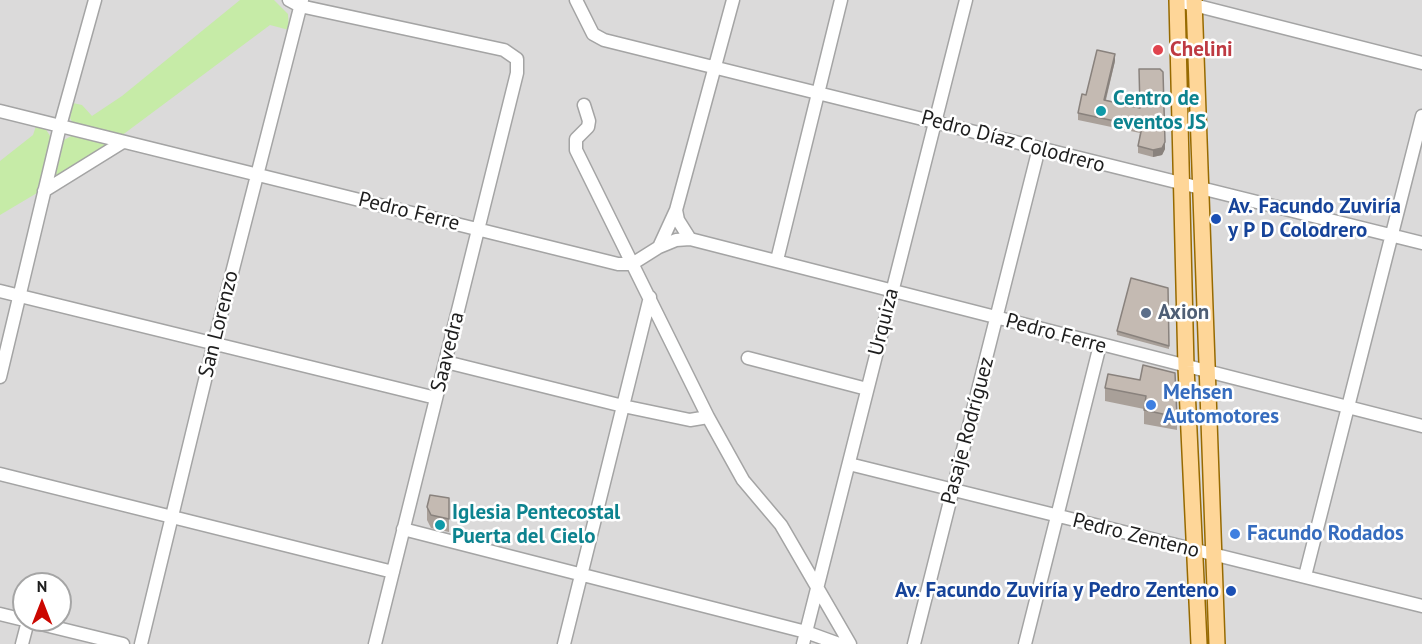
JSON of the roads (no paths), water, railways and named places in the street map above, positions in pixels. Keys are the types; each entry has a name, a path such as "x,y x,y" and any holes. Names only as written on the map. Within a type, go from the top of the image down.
{"main road":[{"path":"1176,0 1186,367 1200,644"},
{"path":"1194,2 1198,189 1217,644"}],"street":[{"path":"0,376 60,126 95,0"},
{"name":"Pedro Díaz Colodrero","path":"576,0 593,33 604,39 1198,189 1422,243"},
{"path":"660,247 676,210 734,0"},
{"path":"777,260 841,0"},
{"name":"Urquiza","path":"805,638 966,0"},
{"path":"1176,0 1194,2 1422,63"},
{"name":"Saavedra","path":"297,2 504,50 517,59 518,74 477,229 375,644"},
{"name":"San Lorenzo","path":"141,644 297,2"},
{"path":"584,105 589,121 588,127 574,144 632,264 708,417 743,480 782,525 850,644"},
{"name":"Pedro Ferre","path":"0,111 618,264 632,264 676,240 690,239 1422,426"},
{"path":"1305,576 1350,409 1422,116"},
{"path":"44,191 123,142"},
{"name":"Pasaje Rodríguez","path":"914,644 1039,148"},
{"path":"676,210 684,232 690,239"},
{"path":"0,291 436,398"},
{"path":"564,644 650,297"},
{"path":"1025,644 1100,345"},
{"path":"748,358 867,389"},
{"path":"446,362 623,406 690,420 708,417"},
{"name":"Pedro Zenteno","path":"849,464 1422,606"},
{"path":"0,474 393,572"},
{"path":"403,529 581,575 805,638 839,644"},
{"path":"72,632 123,644"}],"place":[{"name":"Chelini","path":"1158,50"},
{"name":"Centro de eventos JS","path":"1101,111"},
{"name":"Av. Facundo Zuviría y P D Colodrero","path":"1216,219"},
{"name":"Axion","path":"1146,313"},
{"name":"Mehsen Automotores","path":"1151,405"},
{"name":"Iglesia Pentecostal Puerta del Cielo","path":"440,525"},
{"name":"Facundo Rodados","path":"1235,534"},
{"name":"Av. Facundo Zuviría y Pedro Zenteno","path":"1231,591"}]}
